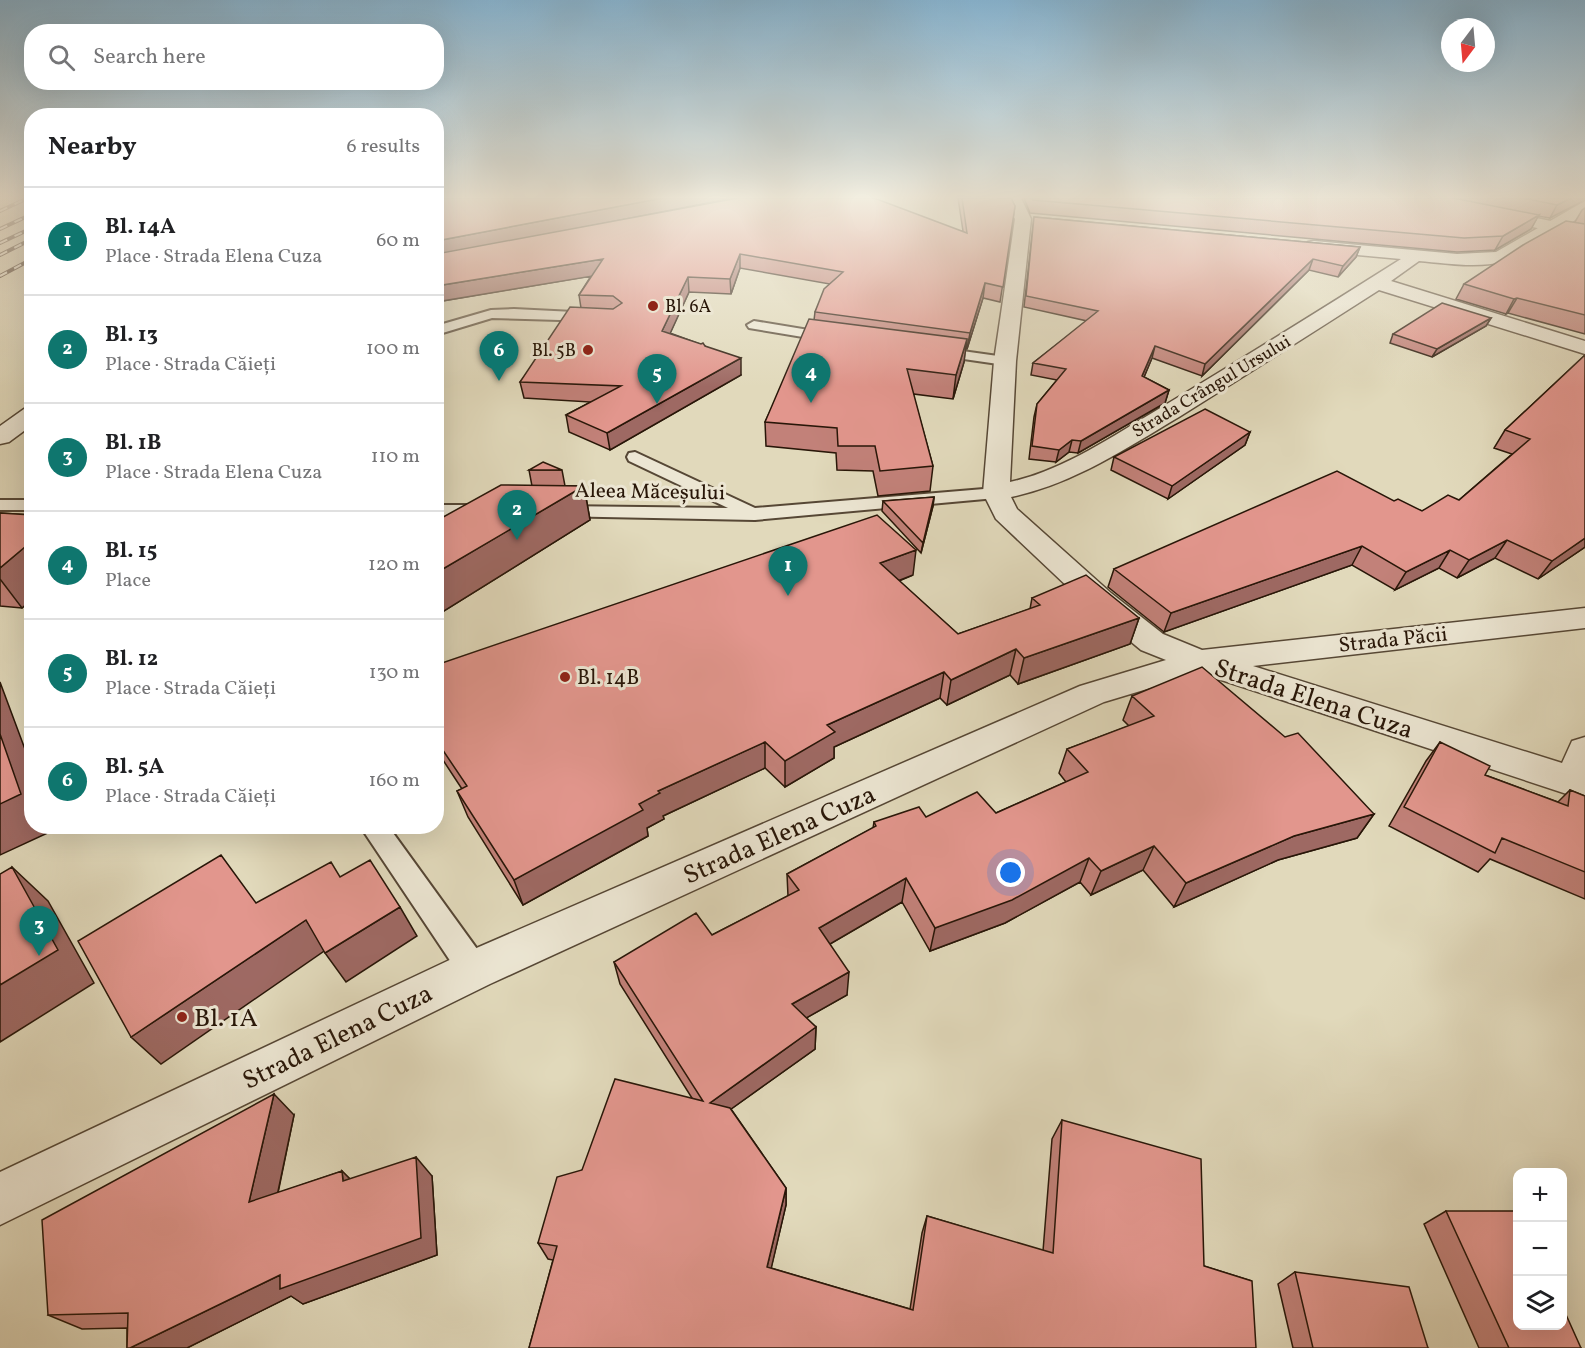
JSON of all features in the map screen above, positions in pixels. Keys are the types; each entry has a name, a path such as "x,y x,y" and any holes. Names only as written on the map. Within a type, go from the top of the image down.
{"street":[{"path":"1018,261 1005,361 996,493 1006,513 1100,600 1152,642 1200,661"},
{"name":"Strada Crângul Ursului","path":"996,493 1033,485 1093,458 1245,367 1410,261"},
{"path":"1377,283 1585,348"},
{"path":"0,413 24,396"},
{"path":"0,437 24,420"},
{"name":"Strada Păcii","path":"1200,661 1585,618"},
{"name":"Strada Elena Cuza","path":"0,1199 474,970 1092,694 1200,661 1581,772"}],"lane":[{"path":"444,329 491,315 514,313 604,318"},
{"path":"754,325 845,340"},
{"path":"925,350 1005,361"},
{"name":"Aleea Măceșului","path":"635,458 755,514"},
{"name":"Aleea Măceșului","path":"543,512 755,514 996,493"},
{"path":"0,505 24,505"},
{"path":"444,510 507,511"},
{"path":"379,834 474,970"}],"building":[{"path":"444,261 591,261 444,285"},
{"path":"602,261 737,261 730,279 688,277 662,331 703,343 705,346 741,358 607,433 566,415 621,386 520,382 570,307 613,309 622,303 613,296 579,295"},
{"path":"780,261 1007,261 1003,287 985,283 970,333 815,312 824,289 843,272"},
{"path":"1030,261 1311,261 1205,364 1155,346 1142,376 1169,390 1081,441 1072,440 1059,450 1032,446 1037,404 1066,369 1033,363 1098,311 1026,296"},
{"path":"1321,261 1348,261 1343,266"},
{"path":"1499,261 1585,261 1585,315 1514,299 1464,284"},
{"path":"1442,303 1491,318 1437,349 1393,334"},
{"path":"809,319 967,339 956,375 907,369 933,466 880,471 875,446 838,446 837,428 765,422"},
{"path":"1585,355 1585,538 1552,561 1507,540 1469,560 1450,550 1406,572 1362,546 1171,613 1114,569 1337,471 1394,501 1398,499 1422,511 1448,495 1459,500 1530,439 1505,430"},
{"path":"1205,409 1250,432 1172,486 1114,457"},
{"path":"543,462 562,470 529,470"},
{"path":"501,485 584,486 444,568 444,517"},
{"path":"934,497 923,543 883,501"},
{"path":"0,513 24,514 24,548 0,568"},
{"path":"877,515 916,550 880,563 958,634 1040,605 1032,598 1086,575 1139,618 1024,658 1016,649 951,680 944,672 827,725 835,732 785,761 765,742 658,791 660,793 639,804 643,810 514,880 457,791 467,786 444,752 444,662"},
{"path":"1202,667 1285,737 1298,733 1374,814 1294,836 1186,883 1154,846 1101,871 1089,858 1012,900 935,928 906,878 819,928 849,972 792,1004 816,1027 710,1103 730,1108 786,1188 767,1267 913,1310 927,1216 1053,1253 1062,1120 1201,1159 1204,1266 1252,1281 1256,1348 529,1348 557,1246 538,1243 557,1177 582,1170 615,1079 703,1101 614,962 696,913 712,935 799,890 787,874 876,826 874,822 919,807 926,817 977,792 996,813 1088,772 1067,749 1154,716 1132,696"},
{"path":"0,734 21,794 0,804"},
{"path":"1440,742 1490,766 1485,775 1568,806 1570,790 1585,796 1585,872 1502,838 1495,853 1404,807"},
{"path":"221,855 256,903 331,862 340,877 370,860 400,907 325,953 306,920 131,1037 78,941"},
{"path":"12,867 58,950 0,985 0,874"},
{"path":"274,1094 249,1202 342,1171 343,1181 416,1157 421,1238 280,1289 280,1275 130,1348 127,1348 128,1313 48,1315 42,1220"},
{"path":"1446,1211 1513,1211 1513,1330 1567,1330 1567,1317 1581,1348 1509,1348"},
{"path":"1295,1272 1409,1287 1428,1348 1313,1348"}],"railway":[{"path":"0,276 24,263"}],"place":[{"name":"Bl. 6A","path":"653,306"},
{"name":"Bl. 5B","path":"588,350"},
{"name":"Bl. 5A","path":"499,381"},
{"name":"Bl. 15","path":"811,403"},
{"name":"Bl. 12","path":"657,404"},
{"name":"Bl. 13","path":"517,540"},
{"name":"Bl. 14A","path":"788,596"},
{"name":"Bl. 14B","path":"565,677"},
{"name":"Bl. 1B","path":"39,956"},
{"name":"Bl. 1A","path":"182,1017"}]}
